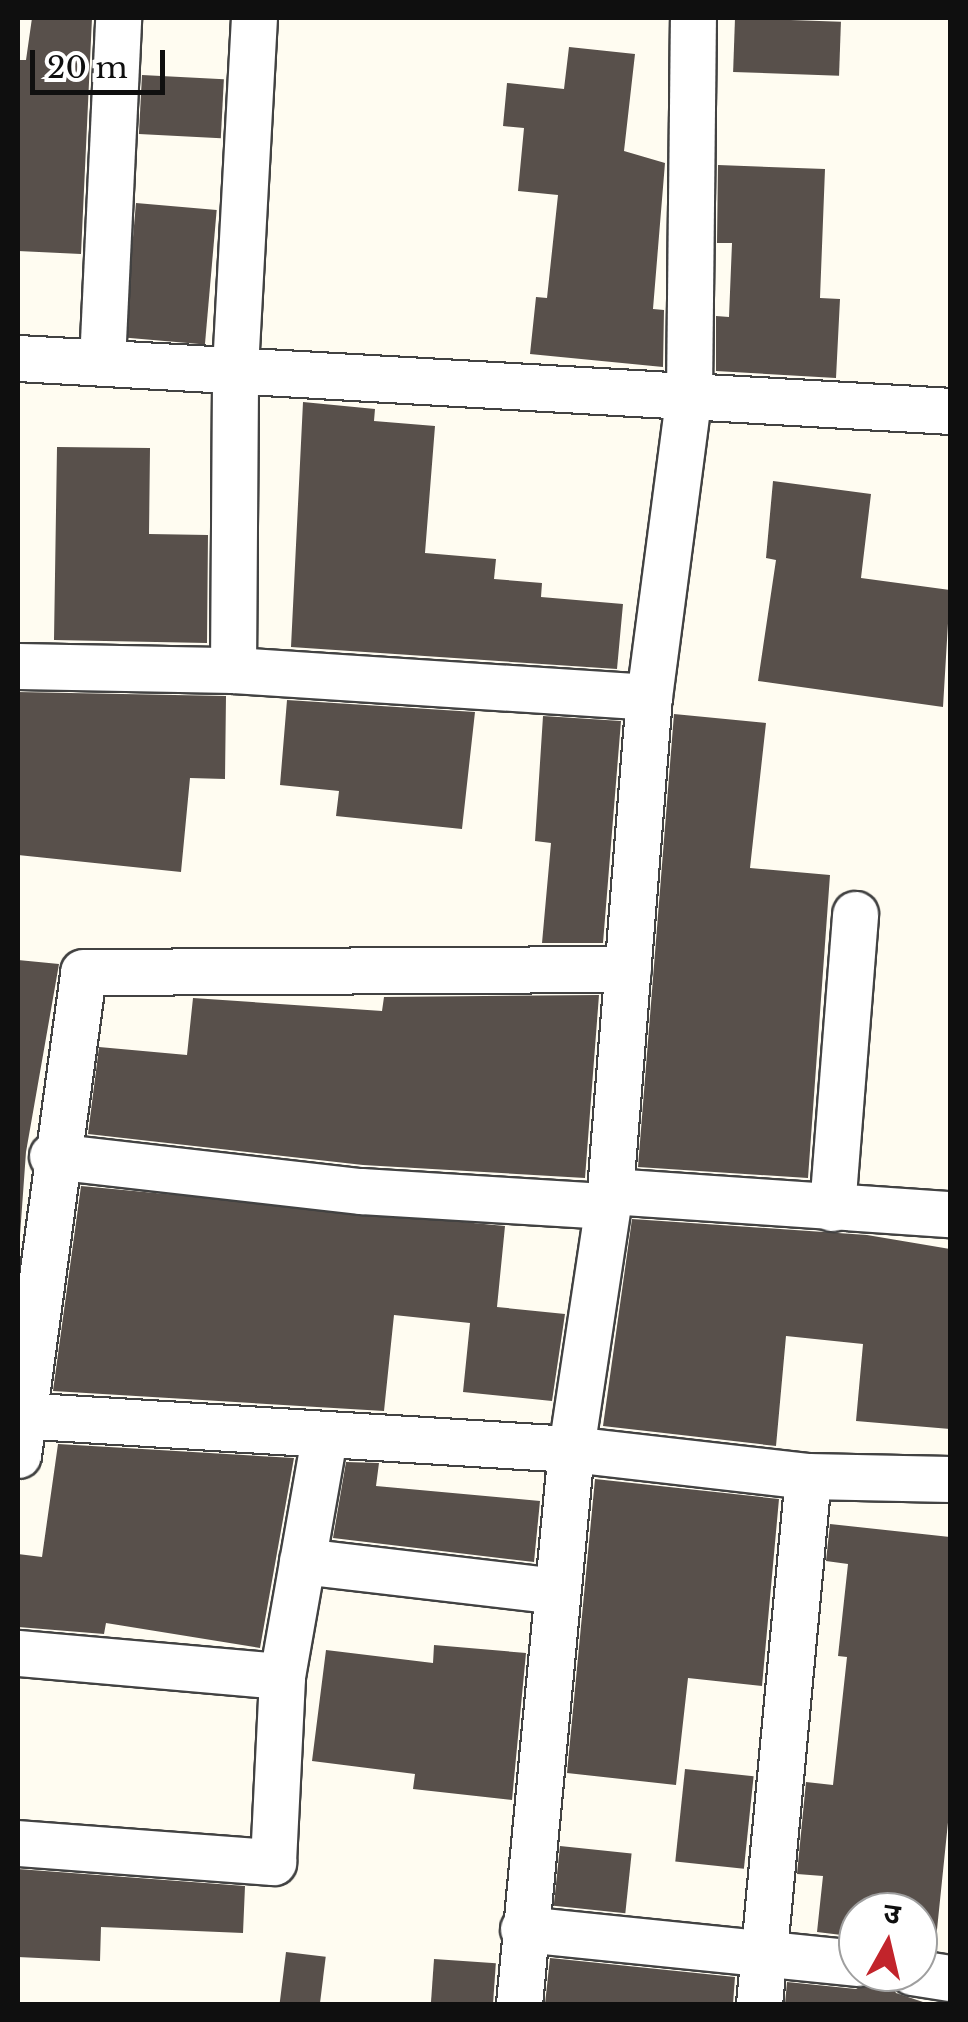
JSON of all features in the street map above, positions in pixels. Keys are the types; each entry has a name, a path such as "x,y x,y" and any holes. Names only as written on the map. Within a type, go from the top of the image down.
{"street":[{"path":"102,362 118,18"},
{"path":"233,670 236,368 254,18"},
{"path":"519,2004 523,1929 571,1449 607,1199 649,698 689,394 693,18"},
{"path":"18,358 950,412"},
{"path":"18,666 233,670 649,698"},
{"path":"832,1208 856,914"},
{"path":"628,970 82,972 52,1156 20,1429 571,1449 808,1476 950,1479"},
{"path":"52,1156 361,1191 950,1214"},
{"path":"18,1843 272,1862 282,1676 324,1438"},
{"path":"760,2004 808,1476"},
{"path":"302,1561 556,1591"},
{"path":"18,1653 282,1676"},
{"path":"523,1929 763,1948 838,1960"}],"building":[{"path":"32,18 92,18 81,254 18,251 18,60 26,60"},
{"path":"735,18 841,22 839,76 733,72"},
{"path":"569,47 635,54 624,151 665,163 653,309 664,310 663,367 530,354 536,297 547,298 558,195 518,191 524,128 503,126 507,83 564,89"},
{"path":"142,75 224,79 221,138 139,134"},
{"path":"718,165 825,169 820,298 840,299 836,378 716,371 716,316 729,317 732,243 717,243"},
{"path":"136,203 217,210 205,345 124,337"},
{"path":"303,402 375,409 374,421 435,426 425,553 496,559 494,579 542,583 541,597 623,604 617,669 291,647"},
{"path":"57,447 150,448 149,534 208,535 207,643 54,640"},
{"path":"773,481 871,494 861,578 950,590 943,707 758,681 776,560 766,558"},
{"path":"18,692 226,696 225,779 190,778 181,872 18,855"},
{"path":"287,700 475,712 462,829 336,816 339,791 280,785"},
{"path":"674,714 766,723 750,868 830,875 808,1178 638,1167"},
{"path":"543,716 621,721 603,943 542,943 551,843 535,841"},
{"path":"18,960 59,964 26,1152 19,1249"},
{"path":"599,995 585,1178 363,1165 88,1134 99,1047 187,1055 193,998 382,1011 384,997"},
{"path":"81,1186 505,1226 497,1307 565,1314 552,1401 463,1392 470,1323 394,1315 384,1411 53,1391"},
{"path":"632,1219 867,1235 950,1249 950,1429 856,1421 863,1344 786,1336 776,1446 603,1426"},
{"path":"58,1444 294,1458 260,1648 106,1623 104,1634 18,1627 18,1554 42,1557"},
{"path":"346,1462 379,1463 376,1486 540,1501 534,1562 333,1538"},
{"path":"595,1479 779,1499 762,1686 688,1678 676,1785 567,1773"},
{"path":"830,1524 950,1537 950,1803 938,1920 938,1892 838,1892 838,1935 817,1932 823,1876 797,1874 806,1782 833,1785 847,1657 838,1656 848,1564 826,1561"},
{"path":"434,1645 526,1653 512,1800 413,1789 415,1774 312,1761 326,1650 433,1663"},
{"path":"685,1769 754,1776 744,1869 675,1861"},
{"path":"560,1846 632,1854 625,1913 554,1906"},
{"path":"18,1869 245,1886 243,1933 101,1927 100,1961 18,1957"},
{"path":"286,1952 326,1957 320,2004 280,2004"},
{"path":"550,1958 735,1977 733,2004 545,2004"},
{"path":"434,1959 496,1963 493,2004 431,2004"},
{"path":"787,1982 838,1987 838,1992 896,1992 929,2004 785,2004"}]}
